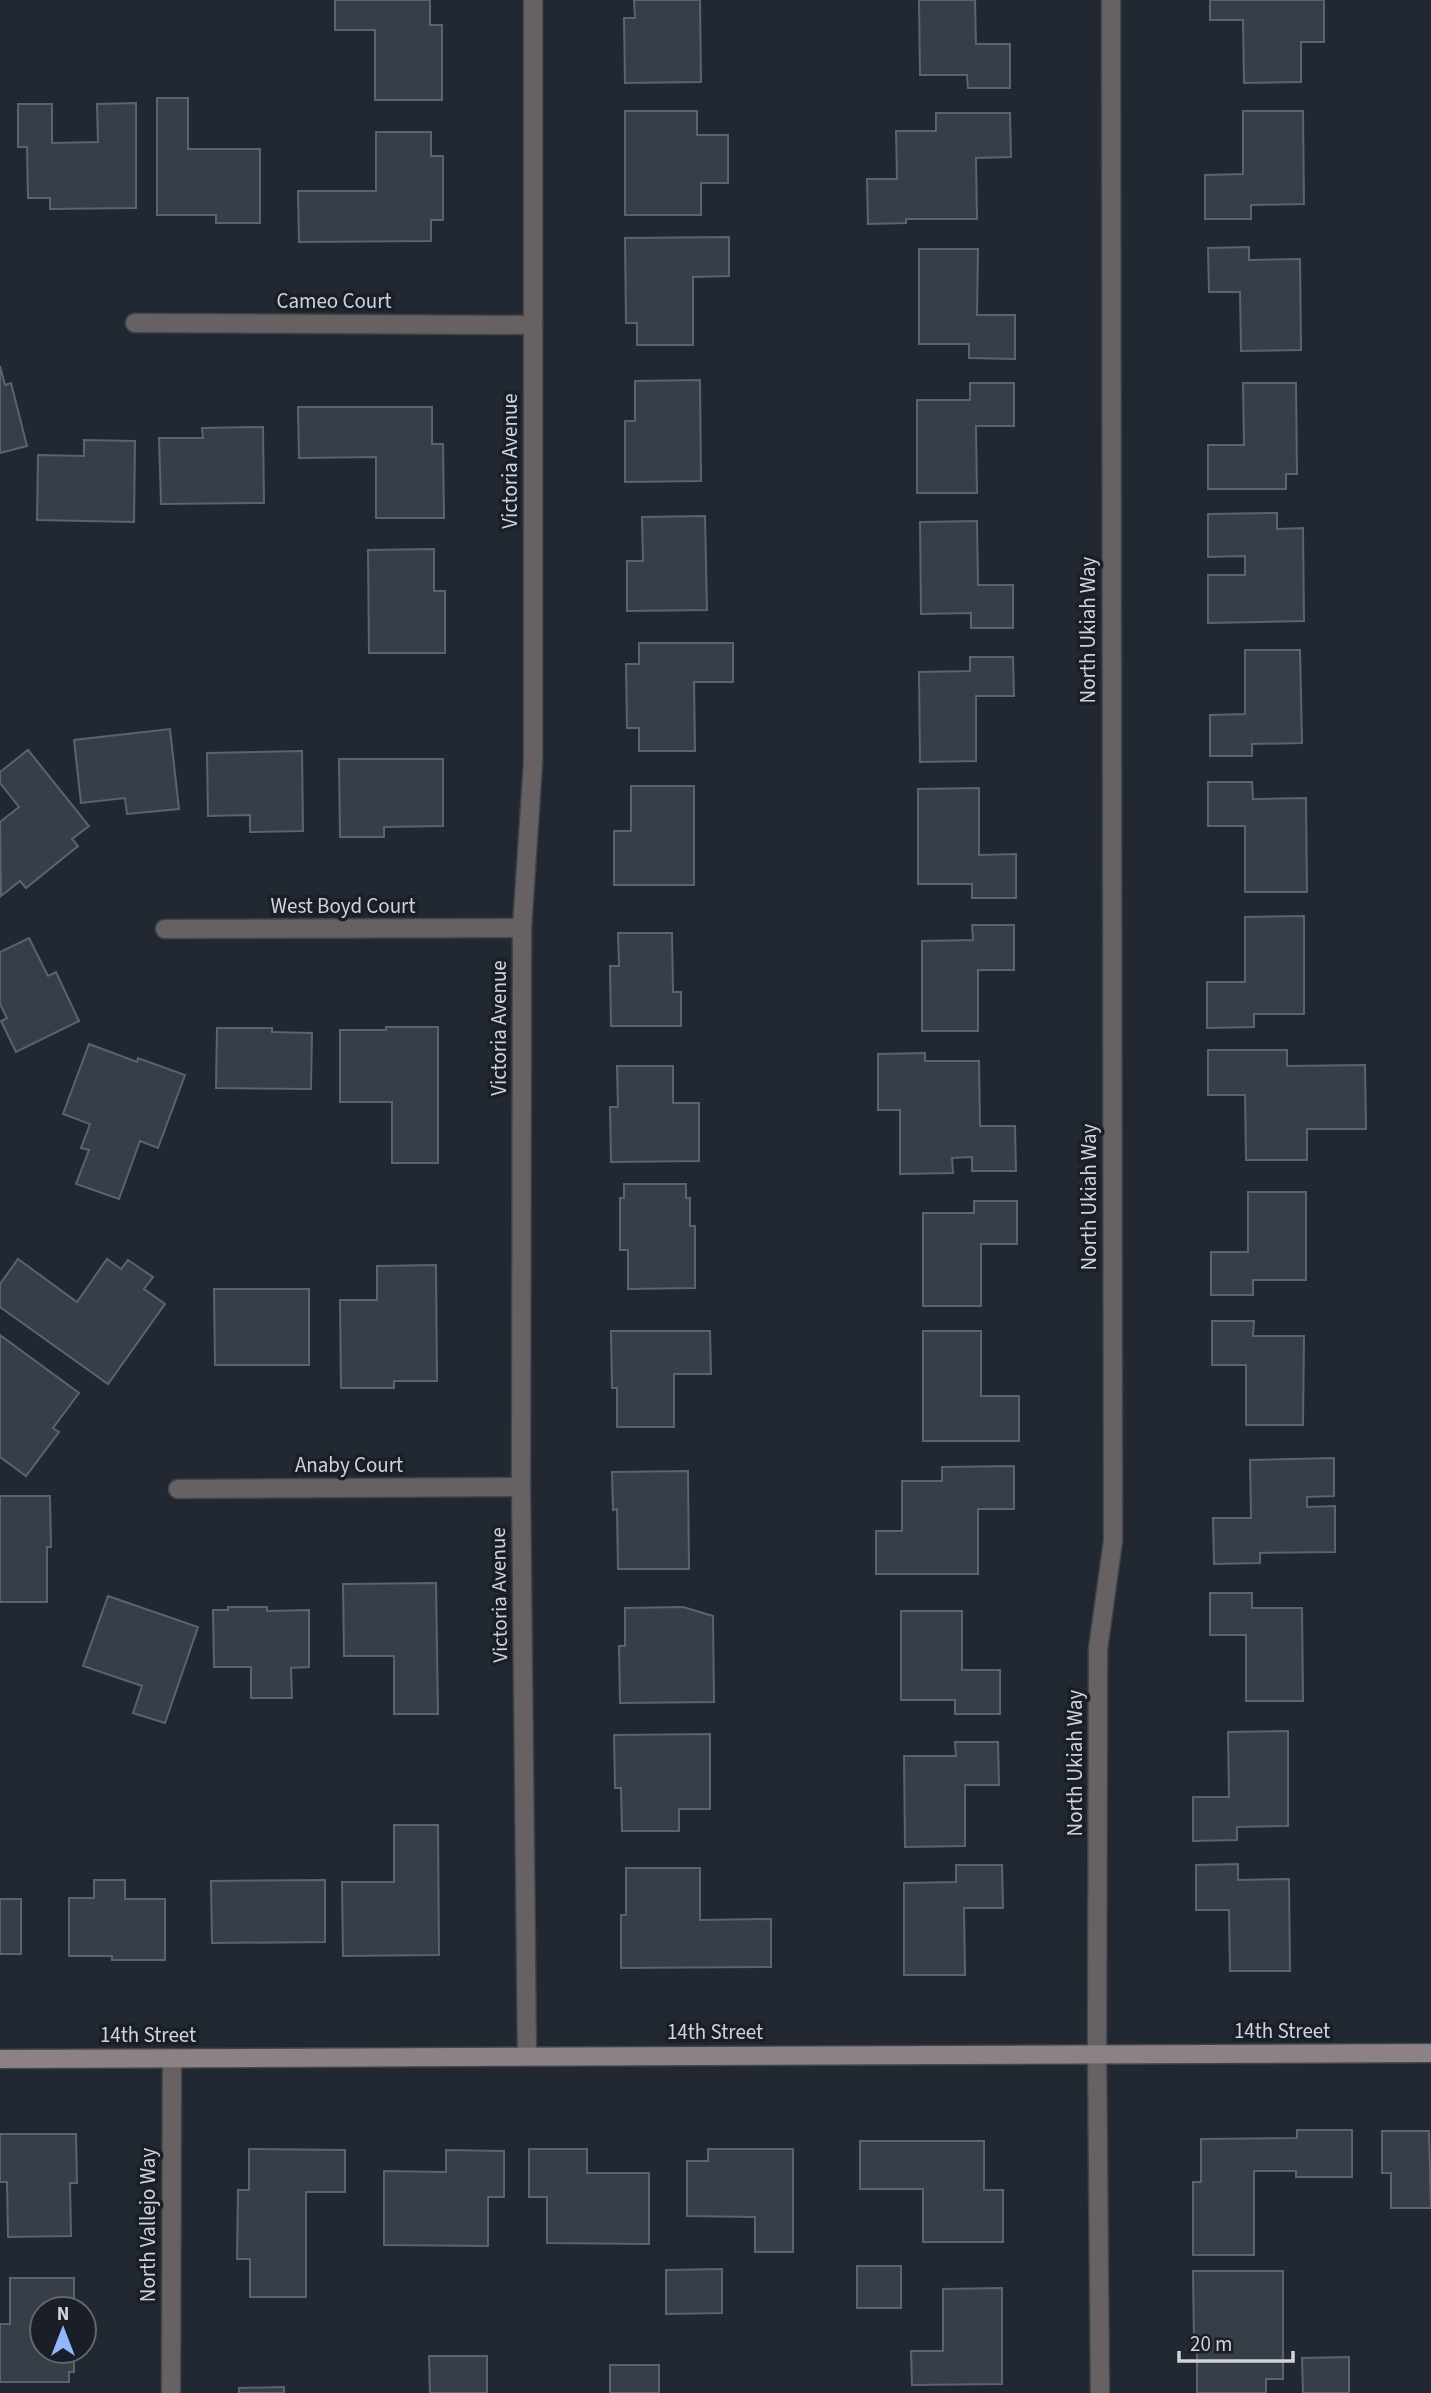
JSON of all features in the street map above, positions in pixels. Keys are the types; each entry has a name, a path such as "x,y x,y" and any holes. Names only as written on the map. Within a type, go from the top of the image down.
{"street":[{"name":"Victoria Avenue","path":"527,2056 521,1487 522,928 533,763 533,0"},
{"name":"North Ukiah Way","path":"1101,2393 1097,2053 1098,1649 1113,1541 1111,0"},
{"name":"Cameo Court","path":"135,323 533,325"},
{"name":"West Boyd Court","path":"165,929 522,928"},
{"name":"Anaby Court","path":"178,1489 521,1487"},
{"name":"14th Street","path":"0,2059 1431,2053"},
{"name":"North Vallejo Way","path":"171,2393 172,2058"}],"building":[{"path":"335,0 430,0 430,25 442,25 442,100 375,100 375,30 335,30"},
{"path":"634,0 700,0 701,82 625,83 624,18 635,18"},
{"path":"919,0 975,0 976,44 1010,44 1010,88 968,88 967,75 920,75"},
{"path":"1210,0 1324,0 1324,42 1301,42 1301,82 1244,83 1243,20 1210,20"},
{"path":"157,98 188,98 188,149 260,149 260,223 216,223 216,215 157,215"},
{"path":"136,103 136,208 50,209 50,198 28,198 27,147 18,147 18,104 52,104 52,143 98,142 97,104"},
{"path":"625,111 697,111 697,135 728,135 728,183 701,183 701,215 625,215"},
{"path":"1243,111 1303,111 1304,204 1251,205 1251,219 1205,219 1205,175 1243,174"},
{"path":"936,113 1010,113 1011,157 976,158 977,219 906,219 906,223 868,224 867,179 897,179 896,131 936,131"},
{"path":"376,132 431,132 431,156 443,156 443,220 431,220 431,241 299,242 298,191 376,191"},
{"path":"729,237 729,276 693,277 693,345 637,345 637,323 626,323 625,238"},
{"path":"1249,247 1249,260 1300,259 1301,350 1241,351 1240,292 1209,292 1208,248"},
{"path":"919,249 978,249 977,315 1015,315 1015,359 969,358 969,344 919,344"},
{"path":"0,366 5,385 11,383 27,446 0,453"},
{"path":"700,380 701,481 625,482 625,421 635,421 635,381"},
{"path":"970,383 1014,383 1014,426 976,426 977,493 917,493 917,400 970,400"},
{"path":"1243,383 1296,383 1297,474 1286,474 1286,489 1208,489 1208,445 1244,445"},
{"path":"298,407 432,407 432,444 443,444 444,518 376,518 376,457 299,458"},
{"path":"263,427 264,503 161,504 159,438 203,438 202,428"},
{"path":"84,440 135,441 134,522 37,520 38,455 84,456"},
{"path":"1277,513 1277,529 1303,528 1304,621 1208,623 1208,575 1245,575 1245,556 1208,557 1208,514"},
{"path":"705,516 707,610 627,611 627,561 643,561 642,517"},
{"path":"977,521 978,585 1013,585 1013,628 971,628 971,613 921,614 920,522"},
{"path":"434,549 434,591 445,591 445,653 369,653 368,550"},
{"path":"639,643 733,643 733,682 694,682 695,751 639,751 639,728 627,728 626,664 639,664"},
{"path":"1245,650 1300,650 1302,743 1252,744 1252,756 1210,756 1210,715 1245,714"},
{"path":"970,657 1013,657 1014,696 976,696 976,761 920,762 919,672 970,671"},
{"path":"170,729 179,809 127,814 125,798 81,803 74,740"},
{"path":"28,750 89,826 72,839 78,846 26,888 20,881 1,896 0,822 19,807 0,783 0,772"},
{"path":"302,751 303,831 250,832 250,815 208,816 207,753"},
{"path":"339,759 443,759 443,826 384,827 384,837 340,837"},
{"path":"1208,782 1252,782 1253,799 1306,798 1307,892 1245,892 1245,826 1208,826"},
{"path":"631,786 694,786 694,885 614,885 614,831 631,831"},
{"path":"979,788 979,855 1016,854 1016,898 972,898 972,884 918,884 918,789"},
{"path":"1304,916 1304,1014 1254,1014 1254,1027 1207,1028 1207,982 1245,982 1245,917"},
{"path":"972,925 1014,925 1014,970 978,970 978,1031 922,1031 922,941 973,940"},
{"path":"618,933 672,933 673,992 681,992 681,1026 611,1026 610,966 619,966"},
{"path":"29,938 48,976 56,972 79,1021 16,1052 1,1021 7,1018 0,1004 0,952"},
{"path":"386,1027 438,1027 438,1163 392,1163 392,1102 340,1102 340,1030 386,1030"},
{"path":"217,1028 272,1028 272,1032 312,1033 311,1089 216,1088"},
{"path":"89,1044 137,1062 138,1058 185,1075 158,1148 140,1141 119,1199 76,1184 89,1150 81,1148 90,1124 63,1114"},
{"path":"1208,1050 1287,1050 1287,1066 1365,1065 1366,1129 1307,1129 1307,1160 1246,1160 1245,1095 1208,1095"},
{"path":"925,1053 925,1061 979,1061 980,1126 1015,1126 1016,1171 972,1171 972,1157 952,1158 953,1173 900,1174 900,1110 878,1110 878,1054"},
{"path":"617,1066 673,1066 673,1103 699,1103 699,1161 611,1162 610,1107 618,1107"},
{"path":"624,1184 686,1184 686,1198 690,1198 690,1226 695,1226 695,1288 628,1289 628,1250 620,1250 620,1198 624,1198"},
{"path":"1248,1192 1306,1192 1306,1280 1253,1280 1253,1295 1211,1295 1211,1252 1248,1252"},
{"path":"974,1201 1017,1201 1017,1244 981,1244 981,1306 923,1306 923,1213 974,1213"},
{"path":"18,1259 77,1302 107,1259 121,1269 128,1260 153,1277 144,1289 165,1304 108,1384 0,1307 0,1284"},
{"path":"436,1265 437,1381 394,1381 394,1388 341,1388 340,1300 377,1300 377,1266"},
{"path":"214,1289 309,1289 309,1365 215,1365"},
{"path":"1212,1321 1254,1321 1253,1336 1304,1336 1303,1425 1246,1425 1246,1365 1212,1365"},
{"path":"611,1331 710,1331 711,1374 674,1374 674,1427 617,1427 617,1388 612,1388"},
{"path":"923,1331 981,1331 981,1396 1019,1396 1019,1441 923,1441"},
{"path":"0,1335 79,1393 53,1428 59,1432 26,1476 0,1457"},
{"path":"1334,1458 1334,1496 1307,1497 1307,1507 1335,1506 1335,1552 1260,1553 1260,1563 1214,1564 1213,1518 1251,1518 1250,1460"},
{"path":"1014,1466 1014,1509 978,1509 978,1574 876,1574 876,1531 902,1531 902,1481 942,1481 942,1467"},
{"path":"688,1471 689,1569 618,1569 617,1509 613,1510 612,1472"},
{"path":"0,1496 50,1496 51,1547 47,1547 47,1602 0,1602"},
{"path":"436,1583 438,1714 394,1714 394,1656 344,1656 343,1584"},
{"path":"1210,1593 1252,1593 1252,1608 1302,1608 1303,1701 1246,1701 1246,1635 1210,1635"},
{"path":"108,1596 198,1627 165,1723 133,1713 142,1686 83,1666"},
{"path":"228,1607 267,1607 267,1611 309,1610 309,1667 291,1668 292,1698 251,1698 251,1667 214,1667 213,1610 228,1610"},
{"path":"683,1607 713,1616 714,1702 620,1703 619,1646 625,1646 625,1608"},
{"path":"901,1611 962,1611 962,1670 1000,1670 1000,1714 955,1714 955,1700 901,1700"},
{"path":"1288,1731 1288,1826 1237,1827 1237,1840 1193,1841 1193,1797 1229,1797 1228,1732"},
{"path":"710,1734 710,1809 679,1809 679,1831 622,1831 621,1788 615,1788 614,1735"},
{"path":"955,1742 998,1742 999,1785 965,1785 965,1846 905,1847 904,1756 956,1756"},
{"path":"394,1825 438,1825 439,1955 343,1956 342,1882 394,1882"},
{"path":"1238,1864 1238,1880 1289,1879 1290,1971 1230,1971 1229,1910 1196,1910 1196,1865"},
{"path":"956,1865 1002,1865 1003,1908 964,1908 965,1975 904,1975 904,1883 956,1882"},
{"path":"626,1868 700,1868 700,1920 771,1919 771,1967 621,1968 621,1915 626,1915"},
{"path":"94,1880 125,1880 125,1899 165,1899 165,1960 112,1960 112,1956 69,1956 69,1898 94,1898"},
{"path":"325,1880 325,1942 212,1943 211,1881"},
{"path":"0,1899 21,1899 21,1954 0,1954"},
{"path":"1297,2130 1352,2130 1352,2177 1296,2177 1296,2171 1254,2171 1254,2255 1193,2255 1193,2182 1201,2182 1201,2139 1297,2138"},
{"path":"1382,2131 1429,2131 1431,2208 1391,2208 1391,2173 1382,2173"},
{"path":"0,2134 76,2134 77,2183 70,2183 71,2236 8,2237 7,2182 0,2182"},
{"path":"860,2141 984,2141 984,2190 1003,2190 1003,2242 923,2242 923,2189 860,2189"},
{"path":"249,2149 345,2150 345,2192 306,2192 306,2297 250,2297 250,2259 237,2259 238,2190 249,2190"},
{"path":"529,2149 587,2149 587,2173 649,2173 649,2244 547,2243 547,2197 529,2197"},
{"path":"708,2149 793,2149 793,2252 755,2252 755,2217 687,2216 687,2161 708,2161"},
{"path":"446,2150 504,2151 504,2197 488,2197 488,2246 384,2245 384,2171 446,2172"},
{"path":"857,2266 901,2266 901,2308 857,2308"},
{"path":"722,2269 722,2313 666,2314 666,2270"},
{"path":"1193,2271 1283,2271 1283,2379 1266,2379 1266,2393 1197,2393"},
{"path":"10,2278 74,2278 74,2295 28,2295 28,2365 74,2365 74,2372 69,2372 69,2382 0,2382 0,2324 10,2324"},
{"path":"1002,2288 1002,2384 912,2385 911,2351 943,2351 943,2289"},
{"path":"429,2356 487,2356 487,2393 430,2393"},
{"path":"1349,2357 1349,2393 1303,2393 1302,2358"},
{"path":"610,2365 659,2365 659,2393 610,2393"},
{"path":"284,2387 284,2393 239,2393 239,2388"}]}
